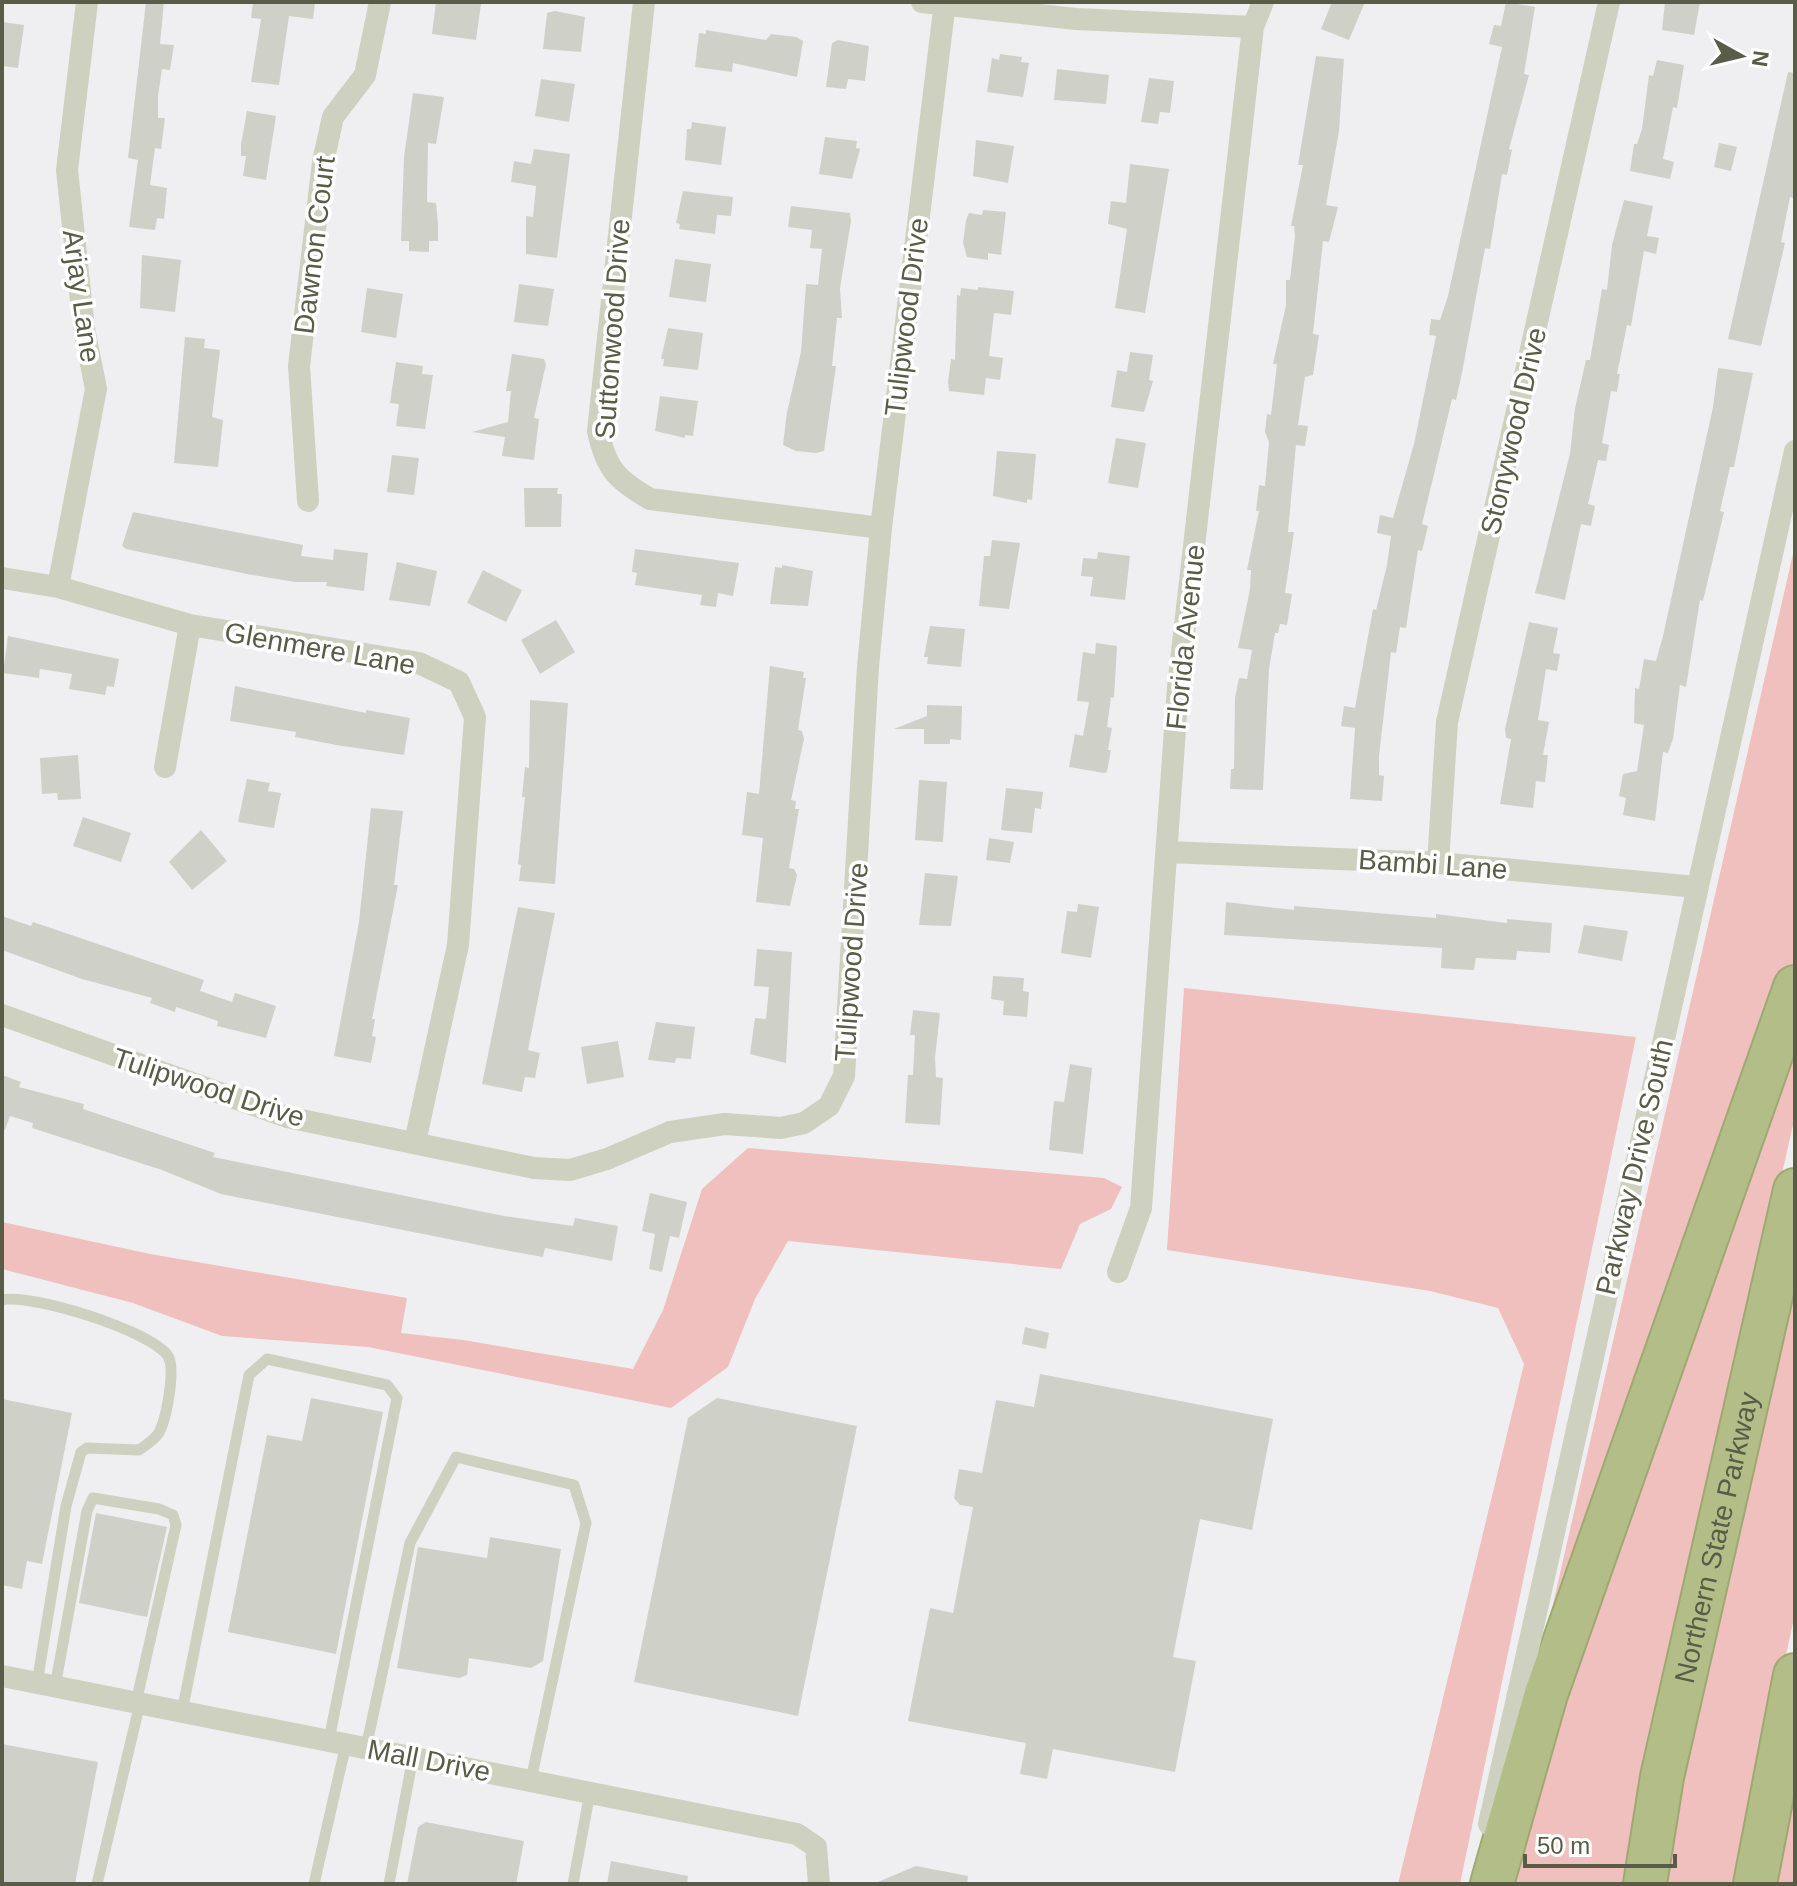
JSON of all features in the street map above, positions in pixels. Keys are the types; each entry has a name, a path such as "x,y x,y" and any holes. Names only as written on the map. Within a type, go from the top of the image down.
{"highway":[{"path":"1492,1884 1546,1694 1795,987"},
{"name":"Northern State Parkway","path":"1645,1884 1662,1777 1795,1190"},
{"path":"1755,1884 1795,1675"}],"street":[{"name":"Arjay Lane","path":"58,587 96,389 84,329 67,170 87,2"},
{"name":"Dawnon Court","path":"308,501 299,366 323,162 333,117 365,75 380,2"},
{"name":"Suttonwood Drive","path":"644,2 598,431 604,458 622,482 650,499 881,528"},
{"name":"Florida Avenue","path":"1118,1272 1141,1208 1178,687 1253,27 1263,2"},
{"name":"Stonywood Drive","path":"1438,863 1447,722 1609,2"},
{"name":"Tulipwood Drive","path":"2,1015 287,1117 534,1168 570,1170 607,1159 670,1132 725,1124 781,1128 804,1123 829,1106 844,1076 868,667 936,3"},
{"path":"936,3 1076,19 1253,27"},
{"name":"Parkway Drive South","path":"1477,1884 1531,1626 1795,451"},
{"name":"Glenmere Lane","path":"2,578 58,587 190,625 419,663 459,682 475,717 458,945 415,1142"},
{"path":"165,767 190,625"},
{"name":"Bambi Lane","path":"1168,852 1438,863 1697,887"},
{"name":"Mall Drive","path":"2,1676 797,1834 816,1847 819,1884"}],"lane":[{"path":"2,1300 104,1318 155,1346 167,1355 172,1365 166,1412 157,1435 139,1450 87,1448 81,1452 66,1506 46,1685"},
{"path":"182,1712 249,1375 267,1359 387,1385 397,1398 347,1744"},
{"path":"314,1884 347,1744 410,1543 456,1457 574,1485 586,1523 531,1780"},
{"path":"46,1685 93,1498 159,1509 173,1515 176,1525 97,1884"},
{"path":"389,1884 413,1757"},
{"path":"573,1884 590,1792"}],"shaded area":[{"path":"1795,545 1795,959 1545,1639"},
{"path":"1184,988 1636,1037 1460,1884 1398,1884 1524,1364 1498,1308 1430,1291 1167,1250"},
{"path":"1795,1005 1795,1116 1689,1587 1629,1884 1501,1884"},
{"path":"748,1148 1104,1178 1122,1187 1111,1209 1080,1224 1061,1269 788,1241 755,1299 728,1367 671,1408 368,1347 222,1336 133,1303 2,1269 2,1222 150,1254 407,1298 401,1333 463,1340 633,1369 663,1310 702,1189"},
{"path":"1795,1263 1795,1613 1737,1884 1661,1884 1669,1833"},
{"path":"1795,1733 1795,1884 1763,1884"}],"building":[{"path":"146,2 164,2 160,44 174,45 170,70 162,69 158,96 158,118 165,118 161,149 155,148 150,185 167,188 164,219 157,218 155,230 129,227 138,160 128,158"},
{"path":"253,2 315,2 313,19 289,16 279,85 251,82 261,19 251,18"},
{"path":"436,2 481,4 476,40 432,34"},
{"path":"1332,2 1365,2 1349,40 1321,29"},
{"path":"1506,2 1535,7 1524,74 1529,75 1509,149 1512,150 1507,175 1502,174 1490,249 1485,248 1456,400 1452,399 1422,524 1428,526 1422,551 1418,550 1406,628 1400,627 1396,653 1391,652 1379,756 1379,775 1384,776 1382,801 1350,799 1355,728 1341,726 1344,706 1355,708 1373,609 1376,610 1387,565 1391,536 1377,533 1380,515 1393,518 1414,444 1436,336 1429,335 1431,319 1440,320 1448,296 1502,47 1489,44 1494,25 1501,26"},
{"path":"1665,2 1700,2 1694,35 1662,30"},
{"path":"555,11 585,17 581,52 543,49 547,13"},
{"path":"2,22 24,25 18,68 2,66"},
{"path":"706,30 766,40 771,34 796,37 803,41 797,77 733,63 732,72 695,67 699,33 706,34"},
{"path":"838,40 869,46 865,81 848,79 846,89 826,87 832,43"},
{"path":"1000,54 1022,57 1021,62 1029,63 1023,97 987,92 992,58 999,60"},
{"path":"1316,56 1344,59 1339,131 1326,205 1338,207 1329,242 1323,241 1313,334 1319,335 1313,375 1305,377 1298,425 1308,426 1305,446 1296,445 1288,532 1294,532 1285,593 1292,594 1287,625 1280,624 1278,633 1275,633 1269,669 1263,790 1230,789 1231,769 1234,769 1235,698 1239,678 1247,679 1252,650 1238,648 1250,589 1251,570 1247,570 1259,511 1256,511 1259,485 1265,486 1269,442 1265,432 1267,414 1271,415 1277,364 1273,364 1286,305 1286,280 1290,280 1295,236 1294,226 1291,226 1303,165 1298,165"},
{"path":"1657,60 1684,65 1677,108 1673,107 1663,159 1674,162 1670,179 1630,171 1634,144 1637,144 1642,129 1649,75 1653,76"},
{"path":"1057,69 1109,75 1106,104 1054,100"},
{"path":"1788,72 1795,73 1795,199 1790,197 1781,242 1785,243 1761,346 1728,339"},
{"path":"1149,78 1174,81 1170,113 1160,112 1158,124 1141,122"},
{"path":"541,79 575,84 569,122 535,116"},
{"path":"413,93 444,97 436,144 428,143 427,202 436,203 438,224 438,241 429,241 429,252 409,251 409,241 401,241 404,157"},
{"path":"247,111 276,116 266,180 243,176 246,156 241,156 241,144"},
{"path":"692,122 726,127 721,165 685,160 687,129 691,129"},
{"path":"825,137 857,141 856,148 860,149 852,179 819,174"},
{"path":"976,140 1014,146 1008,183 973,176"},
{"path":"1719,143 1737,147 1731,171 1714,167"},
{"path":"534,149 570,154 557,258 526,254 526,216 533,217 536,186 511,182 514,161 531,164"},
{"path":"1130,164 1169,169 1145,313 1115,308 1127,229 1108,224 1111,201 1126,203"},
{"path":"683,191 733,197 731,216 717,215 715,234 679,229 680,224 676,223"},
{"path":"1624,200 1653,206 1647,236 1659,238 1656,254 1644,251 1631,326 1627,325 1617,374 1620,374 1617,392 1611,391 1602,443 1609,445 1606,461 1598,460 1588,504 1595,506 1591,526 1581,524 1565,600 1535,593 1570,454 1575,408 1586,360 1590,360 1602,289 1607,290 1612,245"},
{"path":"791,206 850,213 851,221 840,288 842,318 837,318 832,366 836,366 824,451 816,453 796,451 783,445 801,352 806,284 818,285 822,249 810,248 812,230 788,227"},
{"path":"983,210 1006,212 1001,255 988,253 988,260 967,257 963,243 969,213 982,215"},
{"path":"142,255 181,260 175,312 140,308"},
{"path":"675,259 711,264 706,302 669,297"},
{"path":"519,284 554,289 548,326 514,322"},
{"path":"978,287 1014,291 1011,315 994,313 989,356 1003,358 1000,380 986,378 984,395 949,391 948,382 951,359 955,360 957,295 960,296 961,288 978,290"},
{"path":"367,288 403,294 396,338 361,332"},
{"path":"668,328 703,333 698,370 663,366 664,359 661,359"},
{"path":"185,337 205,339 204,348 220,350 212,417 223,420 218,467 174,463"},
{"path":"1130,352 1153,355 1149,380 1153,381 1144,412 1111,407 1117,370 1127,372"},
{"path":"512,354 544,359 546,364 534,418 539,419 534,460 502,456 505,437 472,432 508,422 511,391 506,391"},
{"path":"396,362 423,366 422,374 433,375 425,429 396,426 399,404 390,403"},
{"path":"1718,368 1753,373 1734,467 1730,467 1720,511 1724,512 1703,601 1700,600 1686,687 1680,685 1673,739 1668,753 1663,752 1655,821 1623,815 1626,798 1619,796 1623,774 1637,771 1644,725 1634,723 1635,688 1639,689 1644,659 1656,661 1663,636 1713,407"},
{"path":"660,396 698,401 693,436 685,435 685,438 655,431"},
{"path":"1116,438 1146,443 1138,488 1108,483"},
{"path":"997,451 1036,454 1032,500 1027,499 1027,503 993,496"},
{"path":"392,455 419,458 414,495 387,492"},
{"path":"524,488 558,488 557,494 562,494 561,527 525,527"},
{"path":"133,512 303,545 301,556 333,560 334,549 368,553 364,591 326,586 327,582 295,582 252,575 126,549 122,546"},
{"path":"992,540 1020,543 1009,609 979,606 984,556 990,556"},
{"path":"635,549 739,563 733,596 718,593 716,607 700,605 702,595 635,585 637,573 632,572"},
{"path":"1098,552 1130,556 1125,600 1090,596 1093,577 1081,576 1083,558 1097,559"},
{"path":"397,562 437,571 430,606 389,600"},
{"path":"782,565 813,571 808,606 770,604 775,567 782,568"},
{"path":"483,570 522,590 506,622 467,603"},
{"path":"556,620 575,652 540,674 521,640"},
{"path":"1529,622 1558,628 1553,653 1560,654 1557,671 1546,669 1538,720 1549,722 1543,755 1548,755 1545,782 1536,781 1533,808 1500,804 1511,739 1506,738 1505,729"},
{"path":"930,626 965,629 961,667 927,664 928,657 924,657"},
{"path":"8,636 119,659 114,687 107,686 105,695 69,689 72,674 40,669 39,678 3,673"},
{"path":"1096,643 1117,646 1114,698 1111,697 1107,727 1112,728 1108,750 1111,750 1107,772 1104,773 1069,767 1075,734 1083,736 1089,702 1077,701 1083,652 1095,654"},
{"path":"770,666 804,672 803,678 806,678 798,730 802,731 804,739 791,800 796,801 795,809 799,809 789,868 794,869 797,875 790,906 756,902 763,838 742,835 747,792 759,794"},
{"path":"235,686 366,713 366,710 410,718 404,755 295,737 296,732 230,721"},
{"path":"530,700 568,703 555,884 519,881 525,797 522,797 525,767 529,768"},
{"path":"927,705 962,706 961,740 950,739 950,744 924,744 924,729 894,729 927,716"},
{"path":"78,755 81,799 58,800 57,793 42,794 40,758"},
{"path":"247,779 270,783 268,791 281,793 274,828 238,822"},
{"path":"919,780 947,782 943,842 915,840"},
{"path":"1006,788 1043,792 1041,809 1035,808 1032,833 1001,830"},
{"path":"371,808 403,811 394,885 398,885 372,1019 375,1019 372,1036 376,1037 371,1063 334,1056 359,922"},
{"path":"83,817 131,833 121,862 73,846"},
{"path":"201,830 227,861 192,890 169,862"},
{"path":"989,838 1014,842 1010,863 986,860"},
{"path":"925,873 958,876 951,926 919,925"},
{"path":"1226,902 1294,910 1294,906 1436,918 1436,914 1507,923 1507,919 1552,923 1550,953 1517,951 1516,960 1476,958 1474,970 1455,969 1441,968 1442,948 1224,935"},
{"path":"1078,904 1099,907 1091,958 1061,953 1067,911 1077,912"},
{"path":"518,907 555,913 528,1050 540,1053 535,1078 525,1077 522,1092 482,1084"},
{"path":"2,916 31,926 33,922 204,980 200,991 232,1002 235,993 276,1006 266,1038 217,1026 218,1021 176,1007 175,1012 150,1003 152,998 82,979 2,950"},
{"path":"1584,925 1628,931 1622,961 1578,953"},
{"path":"757,949 792,952 786,1063 750,1054 755,1018 766,1019 769,987 754,986"},
{"path":"993,976 1024,978 1023,991 1029,992 1027,1017 1003,1015 1004,1001 991,999"},
{"path":"913,1010 940,1013 935,1058 936,1077 943,1078 940,1125 905,1123 908,1075 913,1075 915,1035 910,1035"},
{"path":"656,1022 695,1027 691,1059 676,1058 675,1063 648,1060"},
{"path":"618,1041 624,1077 587,1084 581,1047"},
{"path":"1070,1064 1092,1068 1083,1154 1049,1150 1054,1101 1064,1102"},
{"path":"2,1075 21,1082 19,1087 84,1104 83,1109 215,1153 213,1157 504,1216 573,1226 575,1218 618,1226 612,1261 545,1248 543,1257 221,1194 162,1170 32,1128 33,1123 10,1116 5,1130 2,1129"},
{"path":"650,1193 687,1202 679,1238 670,1236 662,1272 649,1269 655,1234 642,1231"},
{"path":"1025,1327 1049,1333 1046,1349 1022,1344"},
{"path":"1040,1374 1273,1419 1252,1530 1200,1519 1173,1657 1196,1661 1175,1772 1053,1749 1047,1779 1020,1774 1026,1743 908,1721 930,1608 953,1613 973,1507 960,1505 954,1498 959,1469 982,1473 996,1400 1034,1407"},
{"path":"311,1398 383,1412 336,1654 228,1632 267,1435 302,1441"},
{"path":"717,1398 857,1426 798,1716 634,1682 688,1418"},
{"path":"2,1399 72,1413 42,1564 27,1561 22,1589 2,1585"},
{"path":"96,1513 167,1527 147,1617 79,1603"},
{"path":"490,1537 561,1549 543,1661 531,1668 469,1658 467,1675 459,1678 397,1668 418,1547 487,1558"},
{"path":"2,1744 98,1762 75,1884 2,1884"},
{"path":"426,1822 524,1841 516,1884 407,1884 418,1827"},
{"path":"611,1861 688,1876 687,1884 607,1884"},
{"path":"916,1866 968,1876 967,1884 873,1884"}]}
